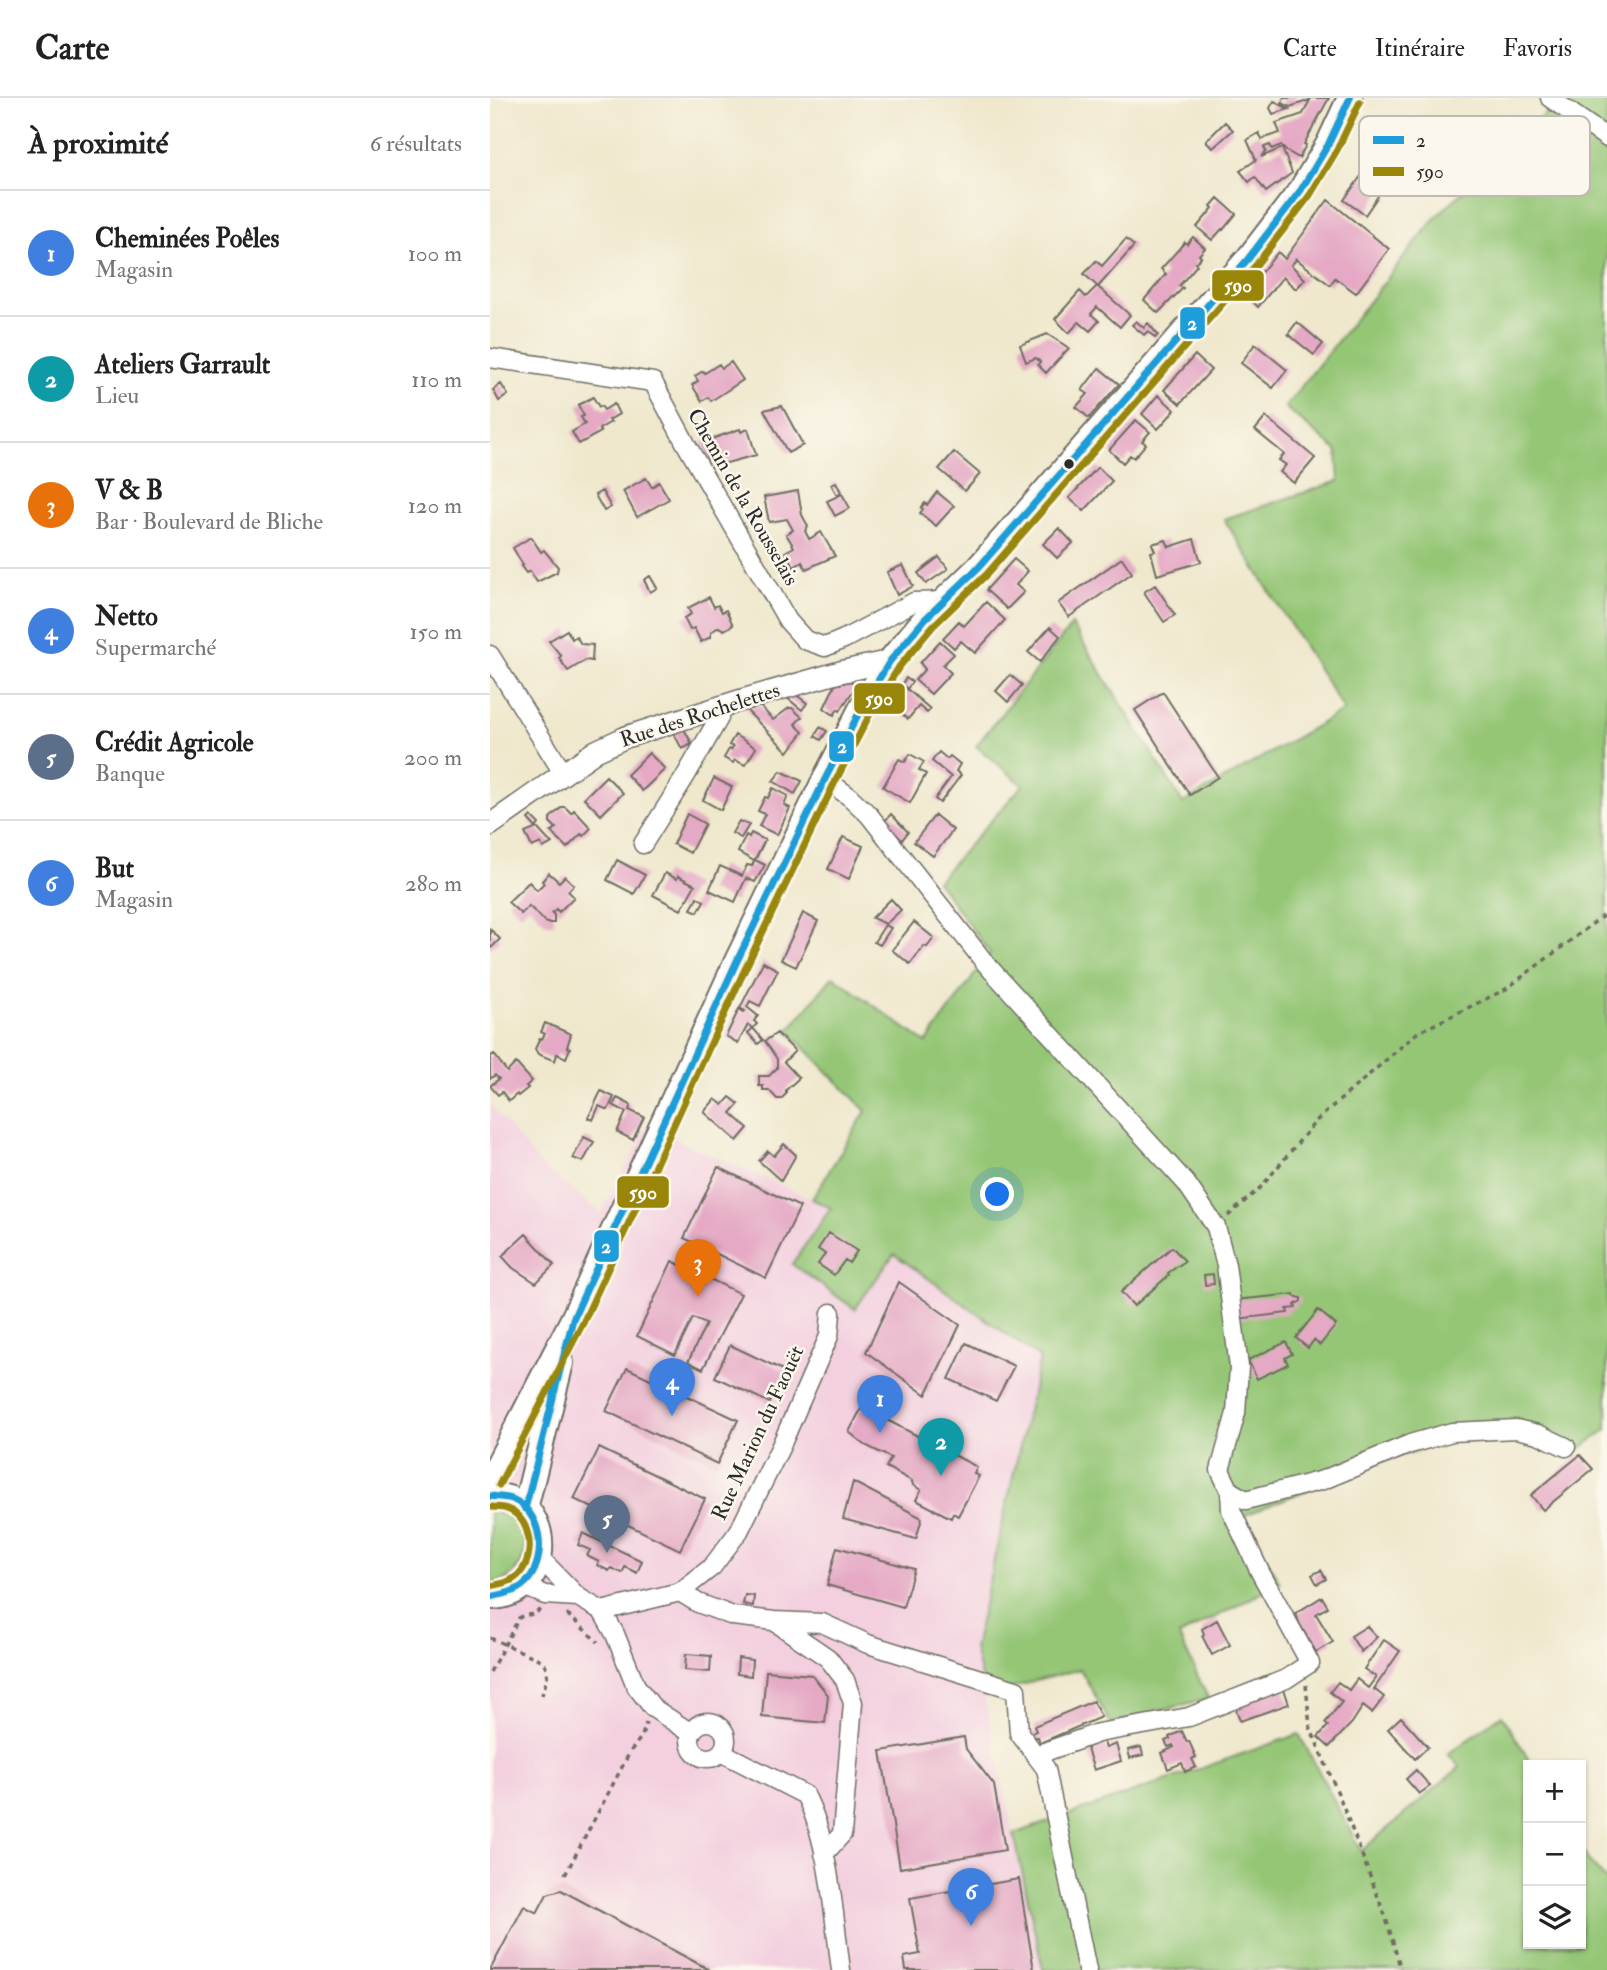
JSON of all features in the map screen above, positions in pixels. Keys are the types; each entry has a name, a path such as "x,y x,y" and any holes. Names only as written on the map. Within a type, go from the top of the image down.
{"main road":[{"path":"490,1480 573,1319 736,963 825,779 862,707 890,661 925,619 979,567 1248,259 1301,190 1328,145 1350,98"},
{"path":"525,1509 573,1319"},
{"path":"490,1496 511,1500 525,1509 539,1531 542,1544 534,1574 534,1591 511,1593 493,1604"}],"street":[{"path":"1550,98 1576,116"},
{"path":"1590,126 1607,138"},
{"name":"Chemin de la Rousselais","path":"490,358 653,382 788,621 805,640 825,647 914,602 945,601"},
{"path":"490,655 563,773"},
{"name":"Rue des Rochelettes","path":"490,825 596,751 626,737 840,671 890,661"},
{"path":"643,844 719,718 720,707"},
{"path":"825,779 869,815 986,964 1186,1183 1216,1227 1226,1265 1239,1367 1236,1413 1220,1470 1230,1491 1231,1510 1310,1663 1286,1679 1189,1717 1098,1733 1036,1755"},
{"name":"Rue Marion du Faouët","path":"602,1611 680,1592 712,1567 739,1531 780,1448 829,1336 831,1313"},
{"path":"1230,1491 1246,1500 1279,1492 1323,1480 1410,1444 1452,1432 1516,1429 1538,1434 1566,1447"},
{"path":"540,1558 578,1597 602,1611 615,1634 636,1686 653,1708 691,1733"},
{"path":"534,1591 578,1597"},
{"path":"680,1592 698,1603 733,1616 822,1623 868,1644 1016,1690 1019,1733 1046,1769 1087,1970"},
{"path":"774,1621 828,1658 845,1680 853,1703 842,1834 824,1854"},
{"path":"710,1722 723,1730 725,1745 721,1752 712,1758 700,1756 691,1746 691,1733 702,1723 710,1722"},
{"path":"721,1752 805,1795 824,1854 841,1970"}],"path":[{"path":"1216,1227 1262,1186 1316,1121 1416,1033 1506,989 1607,913"},
{"path":"490,1672 519,1618 538,1612 544,1605 534,1591"},
{"path":"559,1612 569,1615 603,1647"},
{"path":"490,1638 547,1665 549,1672 542,1695"},
{"path":"1302,1668 1310,1727 1386,1918 1401,1970"},
{"path":"565,1875 630,1752 642,1736 647,1724 640,1713"}],"shaded area":[{"path":"490,1104 541,1165 601,1213 647,1127 831,1207 855,1308 893,1254 1040,1358 974,1648 1043,1970 490,1970"}],"green space":[{"path":"1562,98 1607,98 1607,1429 1569,1457 1508,1438 1461,1437 1363,1467 1243,1516 1280,1583 1179,1636 1208,1698 1111,1724 1080,1669 985,1695 974,1648 1040,1358 894,1254 855,1309 792,1264 831,1208 812,1199 866,1111 788,1031 833,976 926,1043 990,953 937,881 1023,785 976,746 1072,625 1183,803 1344,710 1224,519 1339,481 1337,451 1285,407 1436,217 1458,196 1590,196 1590,116 1543,116"},
{"path":"490,1512 505,1515 516,1523 524,1546 522,1559 516,1570 505,1579 490,1584"},
{"path":"1502,1715 1529,1760 1523,1760 1523,1949 1586,1949 1586,1857 1607,1881 1607,1970 1043,1970 1014,1834 1299,1734 1361,1851 1460,1767 1448,1754"}],"building":[{"path":"1284,98 1329,98 1299,158 1281,145 1272,149 1270,145 1264,147 1266,151 1261,157 1282,148 1292,173 1266,192 1255,177 1249,182 1240,171 1256,160 1247,140 1259,133 1262,139 1280,133 1276,123 1303,114 1310,100 1290,107 1282,103"},
{"path":"1274,101 1289,109 1273,114 1270,108"},
{"path":"1225,122 1233,130 1213,148 1206,141"},
{"path":"1359,179 1359,196 1378,196 1365,215 1344,200"},
{"path":"1218,198 1236,214 1212,240 1197,227"},
{"path":"1328,200 1389,249 1356,293 1335,278 1330,285 1295,258 1291,265 1305,279 1296,289 1283,277 1258,307 1244,293 1278,252 1285,259"},
{"path":"1193,237 1205,248 1199,255 1201,257 1179,286 1183,288 1158,313 1144,300 1166,274 1161,269 1185,242 1187,244"},
{"path":"1126,239 1134,246 1098,287 1130,315 1120,327 1097,307 1091,314 1099,321 1090,331 1079,322 1069,333 1055,319 1080,291 1086,297 1097,286 1084,274 1096,261 1102,266"},
{"path":"1136,321 1144,328 1148,323 1158,335 1155,338 1148,331 1144,335 1132,325"},
{"path":"1297,322 1323,344 1314,355 1288,334"},
{"path":"1047,334 1069,348 1046,373 1038,365 1040,362 1036,358 1026,362 1020,345"},
{"path":"1255,344 1287,370 1273,388 1241,363"},
{"path":"1195,355 1211,370 1180,404 1164,390"},
{"path":"731,362 743,380 711,401 708,397 702,401 692,385 698,381 695,376 719,364 722,368"},
{"path":"1099,368 1119,384 1089,418 1076,407 1088,394 1082,390"},
{"path":"501,384 508,395 499,401 493,390"},
{"path":"1158,395 1175,410 1158,429 1142,414"},
{"path":"593,397 604,410 614,404 619,414 599,429 601,432 579,444 572,432 585,424 578,405"},
{"path":"782,406 803,445 788,453 764,410"},
{"path":"1266,417 1315,458 1294,483 1280,472 1286,465 1279,460 1284,454 1255,430"},
{"path":"1136,420 1150,432 1142,441 1146,444 1134,458 1130,455 1123,463 1109,450"},
{"path":"740,429 741,432 748,429 756,455 719,465 716,456 708,459 703,442"},
{"path":"954,452 980,474 965,491 939,469"},
{"path":"1098,467 1112,481 1084,511 1069,498"},
{"path":"646,478 652,487 659,482 669,499 637,517 623,491"},
{"path":"836,482 841,492 837,495 831,484"},
{"path":"602,491 611,507 604,511 595,495"},
{"path":"798,491 802,515 808,526 805,531 809,539 821,532 835,556 806,569 802,562 794,567 785,552 794,547 786,534 793,530 787,519 769,522 764,497"},
{"path":"937,492 954,506 936,526 920,513 925,503 927,505"},
{"path":"842,494 850,508 835,516 827,501"},
{"path":"1059,528 1073,543 1057,558 1043,544"},
{"path":"531,537 541,552 544,550 558,567 557,572 537,582 530,571 526,573 521,566 523,565 513,548"},
{"path":"1194,539 1201,562 1157,575 1151,552 1155,551 1152,544 1166,540 1169,547"},
{"path":"939,557 948,569 926,584 918,573"},
{"path":"1122,558 1132,573 1069,617 1058,603"},
{"path":"1014,559 1028,571 1016,585 1024,592 1007,609 986,590"},
{"path":"903,565 913,586 897,595 887,572"},
{"path":"650,576 657,588 650,592 644,580"},
{"path":"1155,585 1175,615 1164,622 1144,592"},
{"path":"709,597 714,607 718,605 722,612 726,610 733,625 724,630 719,627 701,642 694,628 690,630 684,618 691,614 688,608"},
{"path":"986,602 1005,620 975,653 961,641 954,648 943,638 959,621 964,626"},
{"path":"1050,627 1060,636 1040,662 1028,652"},
{"path":"567,630 572,639 576,636 581,644 593,645 592,661 586,660 568,671 559,658 561,656 549,641"},
{"path":"940,641 954,654 943,665 951,673 931,694 915,680 925,669 920,663"},
{"path":"1010,675 1022,685 1008,702 996,691"},
{"path":"906,678 912,682 907,689 930,709 927,713 919,706 908,719 892,705 906,688 902,684"},
{"path":"851,681 856,686 840,711 838,709 834,715 824,708 835,685"},
{"path":"1163,692 1218,777 1190,795 1135,710"},
{"path":"795,694 807,703 802,710 786,697"},
{"path":"759,705 773,720 789,708 802,717 795,724 803,732 788,752 745,709"},
{"path":"820,727 827,731 821,740 815,736"},
{"path":"684,729 692,744 682,749 673,732"},
{"path":"735,735 756,748 745,765 724,758 733,747 729,745"},
{"path":"939,752 947,759 950,756 960,764 956,771 961,775 940,803 935,799 951,777 932,761"},
{"path":"649,753 665,769 642,791 627,775"},
{"path":"910,754 924,762 919,770 926,774 910,803 883,787 899,759 905,762"},
{"path":"781,771 802,781 795,794 773,781"},
{"path":"606,776 623,793 601,815 584,798"},
{"path":"714,778 732,787 721,810 703,800"},
{"path":"773,788 788,796 784,805 790,808 777,835 759,826 765,814 758,811"},
{"path":"562,807 571,813 574,810 591,828 567,848 551,832 556,828 550,818"},
{"path":"687,814 705,824 690,853 673,844"},
{"path":"891,814 908,832 902,840 884,822"},
{"path":"935,815 953,830 933,856 914,842"},
{"path":"531,816 539,824 536,828 528,819"},
{"path":"739,821 749,825 741,838 732,833"},
{"path":"537,828 552,843 543,848 541,843 532,847 525,833"},
{"path":"751,833 765,840 755,860 765,865 755,882 746,878 735,902 709,890 720,866 742,876 747,865 752,866 754,861 738,852 746,835 749,837"},
{"path":"843,837 863,846 849,879 828,869"},
{"path":"617,860 645,875 634,894 607,880"},
{"path":"549,873 559,882 565,876 574,885 568,891 574,897 559,912 556,909 552,913 554,923 546,923 529,906 521,914 508,902 529,882 537,890"},
{"path":"665,873 695,885 681,910 653,895"},
{"path":"697,897 704,901 698,912 691,909"},
{"path":"891,899 901,910 886,924 872,918"},
{"path":"803,913 818,921 796,967 781,960"},
{"path":"914,922 934,938 910,964 892,950"},
{"path":"885,925 891,928 880,945 874,942"},
{"path":"490,929 500,939 490,949"},
{"path":"763,962 778,970 760,1006 750,1001 747,1007 758,1016 754,1021 757,1024 753,1028 748,1025 738,1043 726,1036 739,1009 745,1011 740,1008"},
{"path":"545,1023 571,1034 566,1058 557,1054 555,1061 538,1054 535,1049 545,1034 541,1032"},
{"path":"753,1028 763,1040 758,1044 748,1033"},
{"path":"777,1033 795,1051 784,1062 799,1078 781,1099 759,1086 759,1076 769,1076 777,1068 777,1059 765,1041"},
{"path":"494,1054 507,1072 516,1063 532,1081 526,1086 528,1088 509,1101 502,1092 498,1095 490,1086 499,1079 495,1075 490,1079 490,1057"},
{"path":"601,1091 614,1097 608,1110 599,1106 593,1120 588,1118"},
{"path":"730,1097 739,1104 731,1113 748,1128 737,1141 704,1112 715,1099 723,1105"},
{"path":"617,1098 631,1105 629,1110 644,1117 633,1140 617,1132 626,1112 613,1105"},
{"path":"584,1137 594,1142 583,1162 573,1158"},
{"path":"784,1144 796,1155 781,1181 759,1161 768,1151 774,1156"},
{"path":"718,1167 800,1207 766,1278 684,1238"},
{"path":"829,1233 857,1251 849,1263 845,1260 834,1275 818,1264 825,1254 818,1249"},
{"path":"526,1234 554,1265 536,1283 513,1268 502,1256"},
{"path":"1172,1247 1185,1261 1168,1273 1169,1275 1134,1306 1121,1292"},
{"path":"672,1261 741,1294 703,1369 688,1362 706,1324 693,1318 675,1355 637,1336"},
{"path":"1213,1274 1214,1284 1205,1285 1204,1275"},
{"path":"899,1282 960,1325 926,1395 866,1352"},
{"path":"1294,1294 1301,1298 1301,1301 1295,1305 1296,1308 1287,1309 1288,1313 1237,1319 1235,1300"},
{"path":"1318,1310 1336,1325 1320,1345 1314,1340 1308,1348 1296,1338"},
{"path":"1286,1342 1292,1354 1285,1358 1288,1364 1257,1379 1248,1360"},
{"path":"966,1343 1014,1366 996,1401 949,1379"},
{"path":"730,1345 785,1371 770,1403 715,1377"},
{"path":"627,1368 738,1420 717,1464 606,1411"},
{"path":"862,1407 878,1415 881,1408 889,1412 885,1419 977,1467 974,1474 979,1476 958,1516 953,1513 951,1518 916,1500 921,1490 913,1485 912,1481 886,1467 891,1458 865,1445 849,1432"},
{"path":"599,1448 705,1499 680,1550 574,1499"},
{"path":"1580,1455 1593,1469 1543,1510 1531,1495"},
{"path":"853,1482 922,1518 916,1539 843,1519"},
{"path":"583,1533 642,1561 637,1573 625,1567 622,1573 611,1568 609,1571 597,1565 599,1562 587,1556 590,1550 578,1545"},
{"path":"837,1547 914,1569 903,1607 827,1585"},
{"path":"1321,1570 1326,1579 1317,1584 1312,1575"},
{"path":"745,1595 754,1596 753,1606 743,1604"},
{"path":"1322,1597 1328,1607 1316,1614 1333,1642 1316,1652 1296,1613"},
{"path":"1217,1620 1230,1645 1212,1655 1202,1636 1202,1629"},
{"path":"1367,1626 1377,1637 1361,1652 1351,1636"},
{"path":"1384,1640 1400,1651 1374,1689 1384,1697 1372,1713 1363,1706 1352,1723 1329,1747 1318,1737 1328,1726 1325,1723 1342,1702 1330,1692 1338,1682 1349,1690 1357,1679 1368,1688 1376,1677 1364,1669"},
{"path":"686,1654 711,1656 710,1672 685,1670"},
{"path":"738,1658 752,1660 751,1676 737,1674"},
{"path":"766,1671 812,1675 828,1695 825,1723 762,1717"},
{"path":"1283,1686 1289,1704 1240,1721 1234,1703"},
{"path":"1093,1701 1101,1717 1040,1743 1038,1737 1033,1738 1031,1733 1036,1731 1034,1726"},
{"path":"1401,1717 1428,1747 1415,1759 1388,1729"},
{"path":"1182,1731 1196,1757 1192,1759 1196,1767 1185,1772 1182,1763 1168,1769 1162,1753 1174,1747 1168,1747 1165,1741"},
{"path":"964,1737 966,1749 994,1785 1005,1850 900,1868 881,1751"},
{"path":"1103,1740 1106,1748 1116,1744 1121,1761 1094,1770 1086,1746"},
{"path":"1141,1747 1143,1755 1130,1758 1128,1750"},
{"path":"1416,1770 1430,1786 1419,1794 1406,1779"},
{"path":"1019,1879 1034,1970 906,1970 904,1957 920,1954 910,1898"},
{"path":"561,1890 710,1970 490,1970 524,1906 537,1913 547,1894"}],"transit line":[{"name":"2","path":"525,1509 573,1319 736,963 862,707 890,661 925,619 979,567 1248,259 1301,190 1328,145 1350,98"},
{"name":"590","path":"499,1485 583,1323 746,967 834,784 871,712 899,667 933,626 987,574 1256,265 1310,195 1337,150 1360,102"},
{"name":"2","path":"490,1496 512,1499 522,1505 535,1524 539,1547 535,1569 529,1579 511,1592 490,1597"},
{"name":"590","path":"490,1507 505,1508 521,1520 526,1528 529,1547 525,1565 517,1576 490,1586"}],"place":[{"name":"V & B","path":"698,1297"},
{"name":"Netto","path":"672,1416"},
{"name":"Cheminées Poêles","path":"880,1433"},
{"name":"Ateliers Garrault","path":"941,1476"},
{"name":"Crédit Agricole","path":"607,1553"},
{"name":"But","path":"971,1926"}]}
